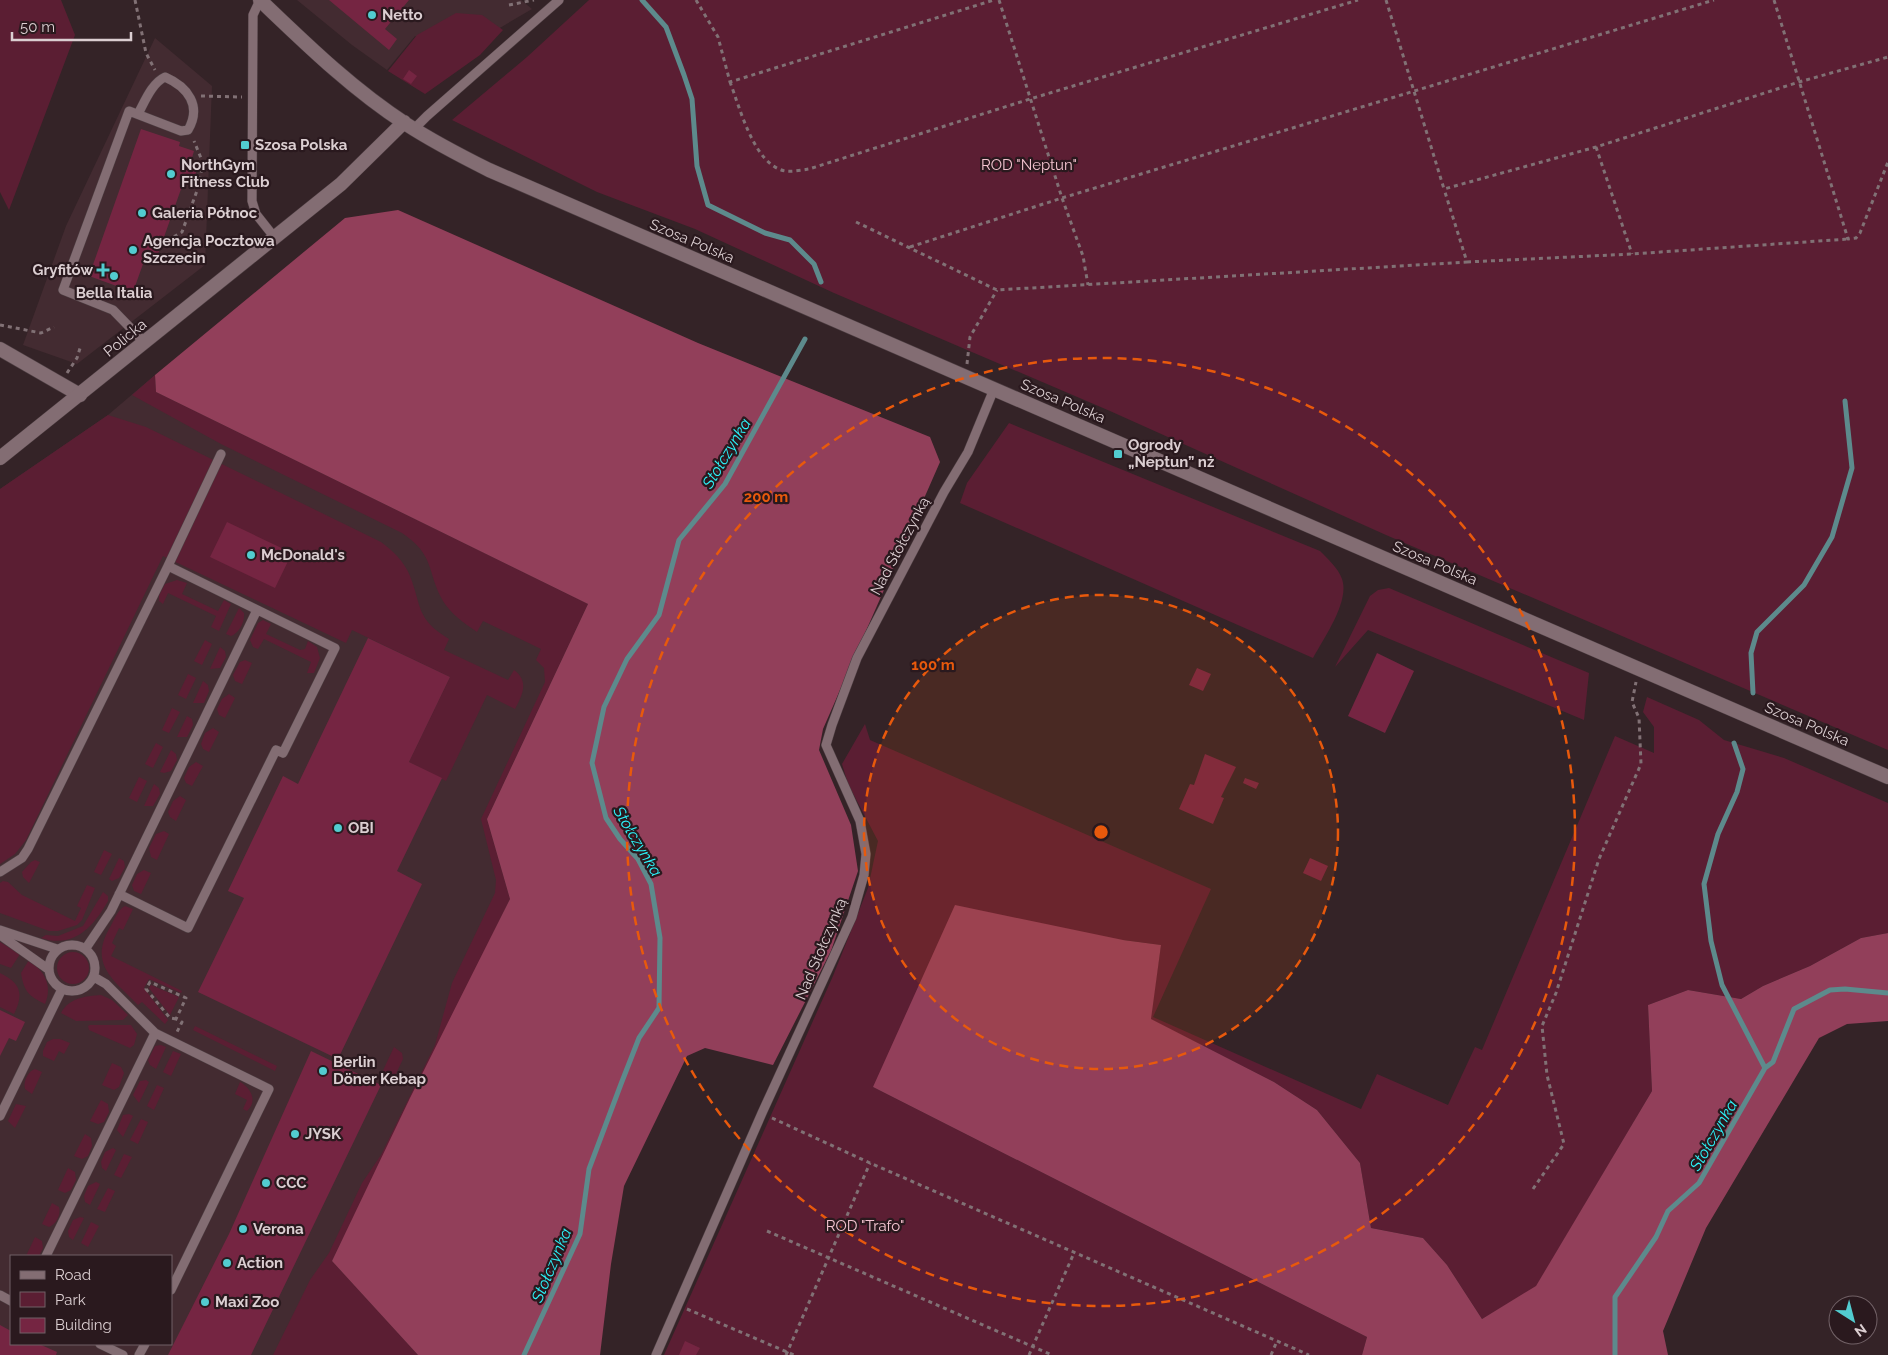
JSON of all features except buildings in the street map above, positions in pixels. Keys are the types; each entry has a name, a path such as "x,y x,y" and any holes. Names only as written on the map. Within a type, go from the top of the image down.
{"street":[{"name":"Szosa Polska","path":"260,0 330,65 409,126 483,166 545,195 1888,776"},
{"name":"Policka","path":"0,458 275,238 409,126"},
{"path":"0,349 80,395"}],"lane":[{"path":"260,0 252,15 252,201 256,214 275,238"},
{"path":"409,126 427,116 559,0"},
{"path":"138,114 160,80 165,77 175,81 190,95 192,100 191,124 188,130 181,131 129,111 63,290 113,310 145,343"},
{"name":"Nad Stołczynką","path":"656,1355 762,1113 852,917 864,875 866,854 860,821 826,745 832,725 857,658 944,492 968,452 994,389"},
{"path":"0,872 22,858 28,849 168,566 221,454"},
{"path":"119,894 188,928 276,750 283,753 335,648 168,566"},
{"path":"86,948 99,931 119,894 257,610"},
{"path":"0,930 57,949"},
{"path":"0,935 48,969"},
{"path":"66,944 76,944 86,948 94,961 94,977 80,990 62,989 50,977 48,969 50,958 57,949 66,944"},
{"path":"94,977 106,984 154,1033 269,1089 172,1288"},
{"path":"0,1116 62,989"},
{"path":"46,1255 154,1033"},
{"path":"102,1345 123,1355"}],"path":[{"path":"135,0 146,53 160,80"},
{"path":"509,5 534,0"},
{"path":"696,0 718,36 730,82 755,146 769,162 785,171 808,170 1030,99 1358,0"},
{"path":"730,82 994,0"},
{"path":"999,0 1062,198 1084,256 1088,285"},
{"path":"1386,0 1467,262"},
{"path":"909,248 1062,198 1714,0"},
{"path":"1774,0 1848,239"},
{"path":"1444,189 1596,147 1799,82 1888,57"},
{"path":"190,95 242,97 242,106"},
{"path":"167,241 182,232 198,188 203,163 194,141"},
{"path":"1596,147 1632,254"},
{"path":"856,222 997,290 1632,254 1856,238 1860,233 1888,162"},
{"path":"967,366 970,338 997,290"},
{"path":"0,325 41,333 54,327"},
{"path":"60,384 77,358 81,345"},
{"path":"1533,1189 1564,1144 1546,1075 1542,1026 1556,993 1599,858 1641,764 1639,718 1632,702 1639,669"},
{"path":"172,1041 182,1022 176,1018 170,1018 146,989 150,982 186,998 176,1018"},
{"path":"771,1118 1309,1355"},
{"path":"786,1353 870,1163"},
{"path":"767,1231 1052,1355"},
{"path":"1029,1355 1074,1253"},
{"path":"686,1308 794,1355"},
{"path":"1271,1355 1277,1341"}],"shaded area":[{"path":"297,0 521,0 532,9 447,59 415,36 387,70 352,45"},
{"path":"155,38 212,86 205,265 77,364 23,345 66,226"},
{"path":"398,210 698,343 930,437 940,462 823,729 819,750 851,825 858,871 831,951 773,1065 705,1048 687,1056 624,1186 611,1264 600,1355 418,1355 332,1261 410,1098 510,899 487,819 588,604 156,392 155,375 345,218"},
{"path":"155,375 156,392 588,604 510,899 332,1261 418,1355 0,1355 0,489 108,415"},
{"path":"955,905 1123,940 1161,945 1151,1019 1274,1082 1317,1110 1360,1163 1371,1228 1423,1238 1447,1265 1482,1319 1536,1286 1652,1091 1648,1005 1688,990 1741,999 1763,986 1810,966 1861,938 1888,933 1888,1021 1847,1024 1819,1038 1706,1228 1663,1331 1668,1355 1362,1355 1367,1337 873,1087"}],"green space":[{"path":"0,0 61,0 75,35 9,210 0,192"},
{"name":"ROD \"Neptun\"","path":"589,0 1888,0 1888,750 1386,535 1110,411 834,293 695,229 597,192 452,120 527,57"},
{"path":"456,13 482,15 503,30 480,55 425,94 388,71 417,35"},
{"path":"155,375 156,392 588,604 487,819 510,899 332,1261 418,1355 273,1355 310,1280 329,1253 362,1183 381,1155 435,1045 452,983 495,893 496,880 481,819 545,682 544,668 536,660 541,649 483,621 477,632 458,618 443,601 429,564 420,549 402,533 221,444 132,395"},
{"path":"108,415 146,427 381,542 398,557 408,571 425,618 438,632 449,639 444,650 508,680 514,670 519,674 522,679 523,688 515,709 487,695 446,781 409,762 450,677 352,630 346,643 163,556 26,840 15,854 0,864 0,489"},
{"path":"1009,423 1320,551 1338,571 1344,588 1335,619 1313,658 960,503 967,483"},
{"path":"177,580 187,583 182,594 218,611 224,600 231,604 219,631 211,627 216,616 168,593 163,604 159,601 159,595 165,584"},
{"path":"1389,588 1589,673 1584,720 1368,630 1335,667 1370,596 1378,590"},
{"path":"239,608 244,613 244,620 239,630 231,636 226,634"},
{"path":"263,620 271,624 266,634 300,650 305,649 308,641 317,647 320,658 314,673 307,673 311,662 264,639 258,649 253,647 250,640 258,623"},
{"path":"205,640 212,644 202,665 194,661"},
{"path":"220,647 225,651 226,657 220,668 210,669"},
{"path":"245,660 252,663 242,684 235,681 233,675 240,662"},
{"path":"188,674 196,678 186,699 178,695"},
{"path":"203,681 208,685 209,691 204,703 193,703"},
{"path":"229,694 235,698 225,718 219,715 217,709 222,699"},
{"name":"ROD \"Trafo\"","path":"1647,697 1699,720 1724,740 1784,758 1888,803 1888,933 1861,938 1810,966 1763,986 1741,999 1688,990 1648,1005 1652,1091 1536,1287 1482,1319 1447,1265 1423,1238 1371,1228 1360,1163 1317,1110 1274,1082 1150,1019 1161,945 1123,940 873,1087 1367,1337 1362,1355 664,1355 833,976 868,888 878,841 848,784 842,764 865,724 870,740 1211,889 1153,1017 1361,1109 1377,1074 1448,1105 1475,1047 1482,1050 1615,736 1654,753 1654,727 1643,712"},
{"path":"172,708 180,712 169,733 162,730"},
{"path":"187,716 192,719 193,725 187,737 177,737"},
{"path":"213,728 219,732 209,752 203,749 201,744 205,733"},
{"path":"156,743 163,747 153,768 145,764"},
{"path":"171,750 176,754 177,760 171,771 160,772"},
{"path":"196,762 203,766 192,786 186,783 184,778 189,767"},
{"path":"139,777 147,781 137,802 129,798"},
{"path":"154,784 159,788 160,794 153,806 144,806"},
{"path":"180,796 186,800 176,821 170,817 168,812 173,801"},
{"path":"164,831 169,834 157,860 151,857 149,848 156,834"},
{"path":"104,850 112,854 101,875 94,872"},
{"path":"119,858 124,861 125,867 119,878 112,881 109,879"},
{"path":"35,860 40,862 29,883 23,877 22,872"},
{"path":"144,870 151,873 141,894 134,891 132,885 137,874"},
{"path":"3,881 8,882 22,895 75,921 81,908 77,906 87,885 95,888 82,920 77,925 58,931 49,931 0,913 0,883"},
{"path":"103,892 108,896 108,901 96,919 82,933 73,938 63,940 53,941 41,938 46,935 58,936 83,926"},
{"path":"125,906 133,909 123,930 119,928 112,943 116,946 111,956 182,991 181,993 149,979 144,988 168,1020 165,1024 142,1002 138,1005 121,988 107,971 103,962 104,942 109,929 120,910"},
{"path":"0,942 20,954 11,968 0,964"},
{"path":"73,952 79,953 84,957 88,962 88,974 84,979 79,983 73,984 67,983 62,979 58,974 57,968 58,962 62,957 67,953"},
{"path":"29,960 46,979 48,991 45,1004 31,996 24,985 21,973"},
{"path":"0,973 12,981 19,990 19,1001 14,1014 0,1007"},
{"path":"151,985 179,997 170,1015 149,988"},
{"path":"101,995 112,1000 128,1015 123,1020 76,1021 61,1013 73,1001 83,997"},
{"path":"131,1025 137,1034 134,1045 130,1048 89,1030 88,1026"},
{"path":"195,1026 277,1066 275,1071 193,1030"},
{"path":"53,1039 60,1039 70,1043 64,1054 59,1051 54,1061 43,1056 47,1042"},
{"path":"161,1045 166,1047 156,1069 150,1065 148,1060 155,1046"},
{"path":"394,1047 402,1053 403,1059 391,1084 379,1079"},
{"path":"173,1051 181,1054 171,1076 163,1072"},
{"path":"112,1063 121,1067 124,1073 119,1087 114,1090 102,1085"},
{"path":"35,1069 42,1072 32,1094 25,1089 25,1083 28,1074"},
{"path":"146,1080 149,1082 139,1103 133,1095 140,1081"},
{"path":"240,1082 250,1091 253,1099 247,1111 243,1109 247,1100 235,1094"},
{"path":"157,1085 164,1088 154,1110 147,1106"},
{"path":"101,1100 108,1104 109,1112 104,1122 98,1124 90,1121"},
{"path":"16,1104 26,1106 15,1128 8,1121"},
{"path":"129,1114 133,1116 123,1137 117,1130 123,1115"},
{"path":"141,1119 148,1122 138,1144 130,1140"},
{"path":"85,1134 91,1138 92,1146 88,1156 82,1159 74,1156"},
{"path":"113,1148 116,1150 106,1171 102,1168 101,1162 105,1152"},
{"path":"124,1154 132,1157 121,1178 114,1175"},
{"path":"68,1168 75,1172 76,1180 71,1190 65,1193 58,1190"},
{"path":"96,1182 100,1184 90,1205 85,1202 84,1196 88,1186"},
{"path":"108,1188 115,1191 105,1212 97,1209"},
{"path":"52,1203 59,1207 59,1213 58,1219 49,1227 42,1224"},
{"path":"80,1217 84,1218 73,1240 69,1237 68,1231 73,1220"},
{"path":"91,1222 99,1226 88,1247 81,1243"},
{"path":"35,1237 42,1241 43,1248 40,1255 26,1255"}],"waterway":[{"name":"Stołczynka","path":"642,0 666,27 692,99 697,166 708,205 765,233 790,240 814,264 821,282"},
{"name":"Stołczynka","path":"524,1355 580,1234 589,1169 639,1038 659,1008 660,938 651,884 638,859 620,839 606,818 592,763 604,707 627,659 659,615 679,540 725,484 805,339"},
{"path":"1753,693 1751,653 1757,632 1804,585 1832,537 1852,468 1845,401"},
{"path":"1734,743 1743,769 1737,792 1718,834 1704,884 1711,941 1722,985 1765,1068"},
{"name":"Stołczynka","path":"1615,1355 1615,1297 1656,1237 1668,1211 1699,1183 1765,1068 1773,1062 1794,1009 1830,990 1845,989 1888,993"}],"place":[{"name":"Netto","path":"372,15"},
{"name":"Szosa Polska","path":"245,145"},
{"name":"NorthGym Fitness Club","path":"171,174"},
{"name":"Galeria Północ","path":"142,213"},
{"name":"Agencja Pocztowa Szczecin","path":"133,250"},
{"name":"Gryfitów","path":"103,270"},
{"name":"Bella Italia","path":"114,276"},
{"name":"Ogrody „Neptun” nż","path":"1118,454"},
{"name":"McDonald's","path":"251,555"},
{"name":"OBI","path":"338,828"},
{"name":"Berlin Döner Kebap","path":"323,1071"},
{"name":"JYSK","path":"295,1134"},
{"name":"CCC","path":"266,1183"},
{"name":"Verona","path":"243,1229"},
{"name":"Action","path":"227,1263"},
{"name":"Maxi Zoo","path":"205,1302"}]}
